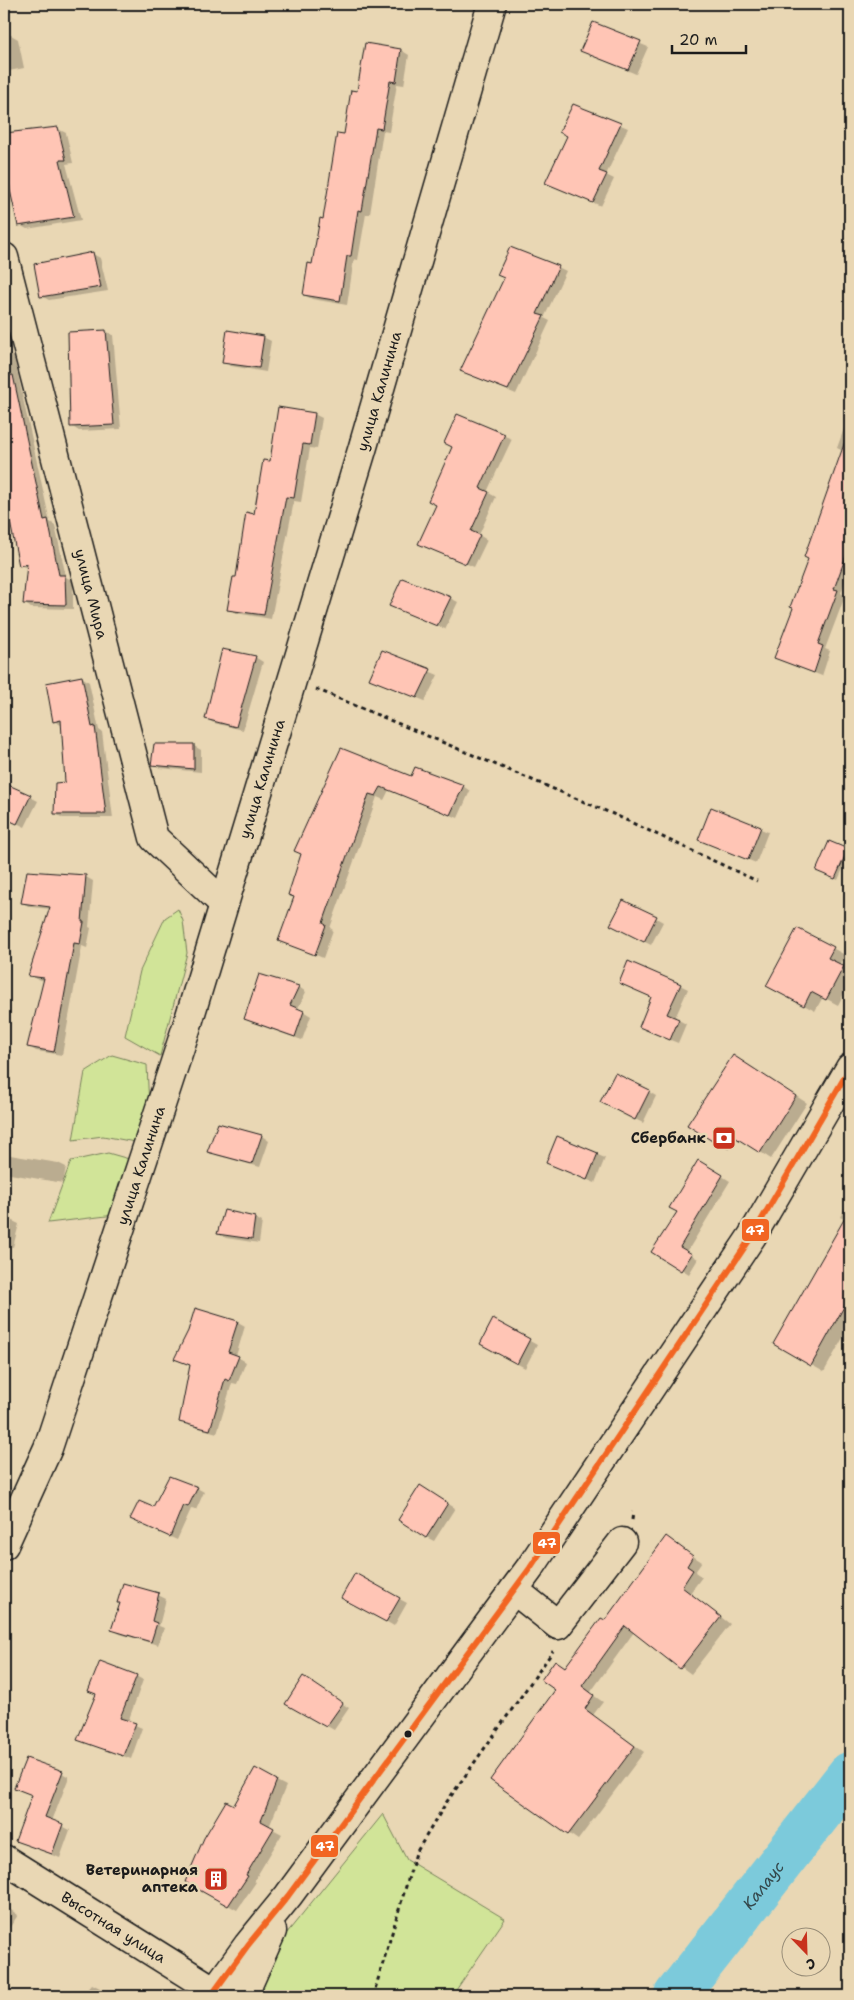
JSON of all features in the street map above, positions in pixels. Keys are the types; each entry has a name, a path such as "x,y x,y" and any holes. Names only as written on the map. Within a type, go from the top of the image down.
{"street":[{"name":"улица Калинина","path":"4,1546 48,1448 187,1026 362,450 492,4"},
{"name":"улица Мира","path":"4,257 154,838 224,904"},
{"path":"219,1995 248,1945 288,1896 514,1590 752,1236 850,1068"},
{"path":"514,1590 558,1625 627,1535"},
{"name":"Высотная улица","path":"4,1859 219,1995"},
{"path":"243,1996 288,1896"}],"path":[{"path":"292,680 614,814 757,880"},
{"path":"627,1535 632,1512"},
{"path":"373,1996 416,1853 446,1802 555,1648"}],"green space":[{"path":"178,909 183,921 187,953 160,1056 125,1036 140,971 165,918"},
{"path":"112,1055 147,1065 149,1107 135,1142 103,1136 73,1140 85,1072"},
{"path":"108,1153 129,1159 115,1215 48,1223 71,1161"},
{"path":"383,1814 407,1860 505,1919 452,1996 261,1996 262,1978 278,1944"}],"building":[{"path":"593,22 641,41 628,70 580,51"},
{"path":"365,43 401,49 396,82 390,81 382,129 376,128 362,211 358,210 351,256 347,256 340,301 303,295 308,263 312,264 320,218 323,219 337,133 344,134 351,90 357,91"},
{"path":"573,104 621,123 599,171 607,174 593,203 545,183 567,136 559,132"},
{"path":"58,127 66,160 60,160 74,217 18,226 10,190 5,133"},
{"path":"510,247 559,266 537,314 544,316 508,390 460,371 504,278 497,275"},
{"path":"93,252 101,287 40,297 34,264"},
{"path":"106,330 114,425 70,427 68,332"},
{"path":"227,330 264,336 259,368 222,363"},
{"path":"13,375 44,520 48,519 59,575 65,575 66,605 23,604 27,564 19,566 7,507 4,507 4,376"},
{"path":"278,407 315,413 310,445 303,444 294,498 286,497 264,615 227,610 233,577 236,577 246,512 254,514 263,460 270,461"},
{"path":"457,414 505,434 480,488 489,492 471,531 480,535 466,564 418,544 436,505 428,501 452,447 444,443"},
{"path":"848,433 850,433 850,545 834,589 838,590 818,644 823,646 814,673 774,658 793,608 790,607 808,559 804,557"},
{"path":"402,578 451,597 437,626 389,606"},
{"path":"222,649 256,656 236,727 205,719"},
{"path":"382,650 431,669 417,698 369,679"},
{"path":"82,676 92,727 95,726 106,814 54,814 55,783 65,782 61,720 53,722 46,683"},
{"path":"154,744 194,744 194,769 151,765"},
{"path":"341,748 411,776 415,767 464,785 450,815 381,787 376,796 369,794 323,923 326,925 315,955 278,941 294,897 288,895 301,854 294,851"},
{"path":"4,783 31,795 17,824 4,818"},
{"path":"711,807 761,827 748,860 698,840"},
{"path":"829,841 848,849 835,879 816,871"},
{"path":"27,871 86,875 82,922 84,922 80,944 74,943 54,1052 27,1047 44,978 28,976 50,907 21,903"},
{"path":"623,900 657,916 644,942 610,925"},
{"path":"797,928 834,947 828,958 844,966 826,1000 811,992 804,1006 766,986"},
{"path":"628,961 681,984 667,1014 679,1019 670,1040 639,1027 651,997 619,983"},
{"path":"259,974 299,986 290,1005 304,1011 295,1037 244,1019"},
{"path":"733,1055 796,1096 760,1153 725,1131 717,1144 687,1125"},
{"path":"615,1073 650,1090 635,1120 600,1102"},
{"path":"218,1123 262,1135 252,1164 207,1152"},
{"path":"557,1136 598,1153 587,1180 546,1163"},
{"path":"698,1160 723,1175 680,1247 692,1254 681,1271 651,1252 677,1212 669,1208"},
{"path":"850,1209 850,1296 811,1366 773,1344"},
{"path":"224,1210 255,1217 252,1239 217,1234"},
{"path":"195,1308 238,1321 228,1352 239,1356 229,1381 225,1379 210,1430 179,1422 190,1365 174,1359 188,1331"},
{"path":"493,1319 530,1339 517,1364 480,1344"},
{"path":"169,1476 198,1487 188,1507 183,1505 170,1537 130,1519 139,1501 153,1507"},
{"path":"420,1485 448,1503 426,1538 398,1520"},
{"path":"666,1536 693,1556 687,1566 693,1570 682,1587 721,1617 680,1669 625,1626 582,1686 594,1695 585,1709 635,1746 568,1835 490,1780 555,1690 541,1680 555,1660 565,1667 601,1618 605,1620"},
{"path":"355,1573 400,1598 386,1622 341,1598"},
{"path":"123,1583 159,1593 152,1621 157,1623 151,1642 111,1630 120,1603 117,1603"},
{"path":"100,1661 137,1675 120,1718 136,1723 123,1756 77,1740 96,1694 88,1691"},
{"path":"303,1676 343,1703 326,1727 285,1704"},
{"path":"26,1758 63,1771 45,1817 63,1824 52,1854 15,1841 32,1795 14,1788"},
{"path":"255,1768 277,1780 261,1821 274,1828 246,1875 248,1876 228,1906 185,1882 204,1838 226,1801 234,1805"}],"waterway":[{"name":"Калаус","path":"676,1996 850,1774"}],"transit line":[{"name":"47","path":"211,1996 248,1945 288,1896 530,1568 752,1236 850,1068"}],"place":[{"name":"Сбербанк","path":"724,1138"},
{"name":"Ветеринарная аптека","path":"216,1879"}]}
